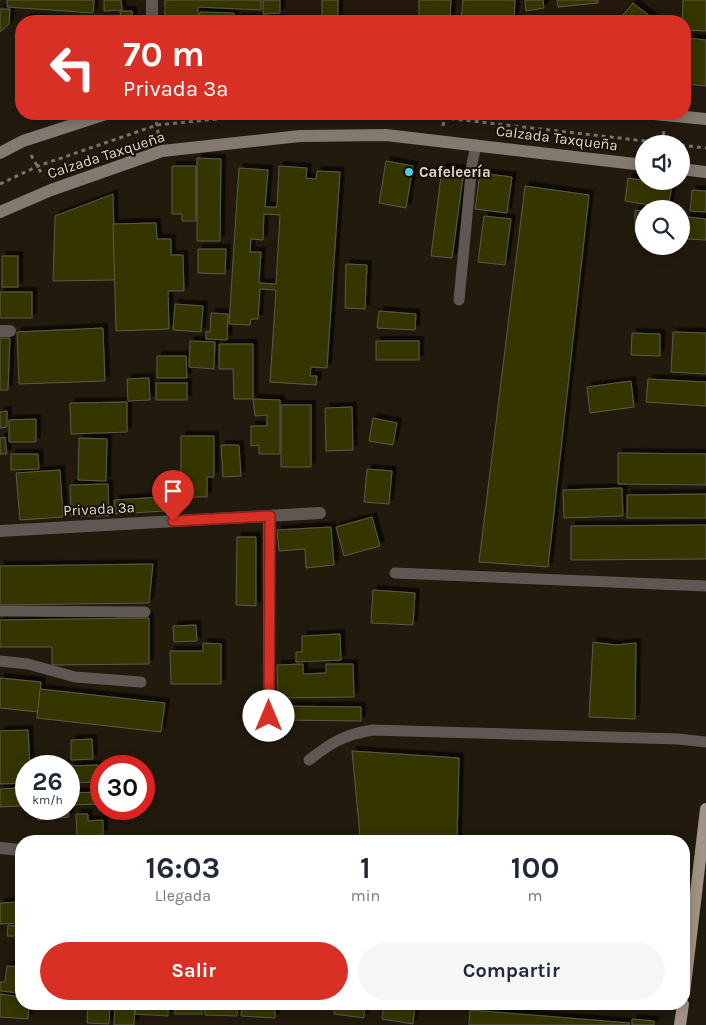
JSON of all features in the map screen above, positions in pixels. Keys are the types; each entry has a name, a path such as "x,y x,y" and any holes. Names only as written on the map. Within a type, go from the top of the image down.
{"main road":[{"path":"691,118 706,119"},
{"path":"0,152 23,141 88,120"},
{"name":"Calzada Taxqueña","path":"0,212 51,190 162,150 300,136 386,134 635,164"},
{"path":"690,170 706,172"},
{"path":"690,944 706,809"},
{"path":"680,1025 682,1010"}],"street":[{"path":"152,0 152,15"},
{"name":"Privada 3ª","path":"0,531 320,513"},
{"path":"269,716 270,516"},
{"path":"0,848 15,849"}],"lane":[{"path":"459,300 472,164 476,145"},
{"path":"395,573 706,586"},
{"path":"0,611 146,612"},
{"path":"0,662 28,664 75,677 141,682"},
{"path":"309,760 333,741 350,734 372,730 706,742"}],"path":[{"path":"156,120 162,150"},
{"path":"0,184 38,166 157,125 207,120"},
{"path":"463,120 635,140"},
{"path":"23,141 51,190"},
{"path":"690,146 706,148"}],"building":[{"path":"7,0 94,0 93,13 7,7"},
{"path":"104,0 121,0 122,10 104,11"},
{"path":"165,0 261,0 261,10 198,7 198,15 165,15"},
{"path":"263,0 280,0 280,13 263,14"},
{"path":"322,0 338,0 338,15 322,15"},
{"path":"419,0 451,0 450,15 419,15"},
{"path":"463,0 515,0 514,15 462,15"},
{"path":"525,0 543,0 544,8 526,11"},
{"path":"557,0 598,0 598,3 558,7"},
{"path":"683,0 706,0 706,31 691,30 691,15 682,15"},
{"path":"633,3 648,15 623,15"},
{"path":"0,9 10,9 9,24 0,32"},
{"path":"120,11 132,11 132,15 120,15"},
{"path":"200,12 234,13 234,15 200,15"},
{"path":"691,38 706,40 706,86 691,85"},
{"path":"197,158 221,159 220,241 197,241"},
{"path":"386,161 413,166 406,208 379,203"},
{"path":"172,166 196,166 196,221 182,221 182,214 172,214"},
{"path":"279,166 307,168 306,178 316,179 317,171 340,172 327,368 311,367 310,376 317,376 316,385 270,382 276,290 260,289 258,319 251,319 250,325 229,324 239,168 268,170 265,207 277,207","holes":["264,214 280,215 276,284 259,283 261,252 250,252 251,239 263,240"]},
{"path":"442,168 464,170 452,258 431,256"},
{"path":"480,173 512,177 507,213 475,209"},
{"path":"628,178 635,179 635,190 671,190 669,200 635,200 635,203 625,201"},
{"path":"525,186 589,195 548,567 479,562"},
{"path":"692,190 706,191 706,212 690,211"},
{"path":"113,194 115,280 53,281 55,216"},
{"path":"484,216 511,219 505,265 478,262"},
{"path":"690,217 706,219 706,240 690,239"},
{"path":"156,223 157,239 171,239 171,255 183,255 184,291 168,291 169,329 116,331 113,224"},
{"path":"198,249 226,249 225,274 198,273"},
{"path":"2,256 18,256 18,287 2,287"},
{"path":"346,264 367,265 365,309 345,308"},
{"path":"0,292 32,292 32,318 0,318"},
{"path":"175,304 203,306 201,332 173,330"},
{"path":"379,311 416,314 415,330 377,328"},
{"path":"211,313 228,314 227,340 206,339 206,331 210,332"},
{"path":"103,328 105,381 19,384 17,332"},
{"path":"673,332 706,333 706,374 671,372"},
{"path":"632,333 660,334 660,356 631,355"},
{"path":"0,338 10,338 8,390 0,390"},
{"path":"190,341 215,342 214,369 189,367"},
{"path":"376,341 419,341 419,360 376,360"},
{"path":"219,344 253,344 253,399 234,399 233,369 219,369"},
{"path":"157,356 186,356 187,378 157,378"},
{"path":"149,378 150,400 128,401 127,379"},
{"path":"648,379 706,382 706,406 646,402"},
{"path":"631,381 634,407 590,413 587,387"},
{"path":"156,383 187,383 187,400 156,400"},
{"path":"253,399 280,400 280,454 259,454 259,445 251,446 251,426 267,426 267,415 255,416"},
{"path":"127,402 127,432 71,434 70,403"},
{"path":"281,405 311,405 311,467 281,467"},
{"path":"352,407 353,450 326,451 325,408"},
{"path":"7,411 7,427 0,428 0,412"},
{"path":"373,418 397,423 393,445 369,441"},
{"path":"36,419 36,442 9,442 9,420"},
{"path":"181,436 214,436 214,477 207,477 207,497 188,497 188,476 181,476"},
{"path":"5,437 7,454 0,454 0,438"},
{"path":"79,438 107,439 106,481 78,480"},
{"path":"221,445 239,445 241,476 223,477"},
{"path":"618,453 706,454 706,485 618,484"},
{"path":"11,454 38,454 39,469 11,470"},
{"path":"367,469 392,471 389,504 364,502"},
{"path":"60,470 63,517 20,520 16,473"},
{"path":"108,484 109,516 71,516 70,485"},
{"path":"622,488 623,516 564,518 563,490"},
{"path":"706,494 706,518 627,518 627,495"},
{"path":"180,496 181,510 115,514 114,500"},
{"path":"372,517 380,546 344,556 336,527"},
{"path":"706,525 706,559 571,560 571,526"},
{"path":"331,527 334,565 306,568 305,549 279,551 277,530"},
{"path":"237,537 256,537 256,606 236,605"},
{"path":"153,564 149,603 0,605 0,566"},
{"path":"373,590 415,593 413,625 371,623"},
{"path":"149,618 149,664 52,665 52,647 0,647 0,620"},
{"path":"196,625 197,641 174,642 173,626"},
{"path":"340,634 341,660 296,662 296,652 302,652 302,636"},
{"path":"593,642 616,645 636,643 635,719 589,717"},
{"path":"203,643 221,644 221,684 171,684 170,651 203,651"},
{"path":"303,664 303,674 326,673 326,664 353,664 354,697 278,698 277,665"},
{"path":"0,678 41,682 38,712 0,708"},
{"path":"40,689 165,703 161,732 37,718"},
{"path":"277,706 361,707 361,721 277,720"},
{"path":"28,730 29,755 15,755 15,783 0,784 0,731"},
{"path":"92,739 93,755 90,755 90,759 80,760 80,755 71,755 71,740"},
{"path":"352,751 459,758 457,835 360,835"},
{"path":"90,765 90,782 80,783 80,766"},
{"path":"15,788 15,806 0,807 0,789"},
{"path":"90,792 90,804 80,805 80,793"},
{"path":"80,814 88,814 88,821 103,820 103,835 77,835 76,820 80,820"},
{"path":"15,902 15,923 0,924 0,903"},
{"path":"8,925 15,926 15,936 7,936"},
{"path":"7,966 15,967 15,992 0,991 0,982 5,982"},
{"path":"0,994 15,996 15,1010 29,1010 28,1019 0,1017"},
{"path":"88,1010 110,1010 109,1024 87,1023"},
{"path":"115,1010 135,1010 134,1025 114,1025"},
{"path":"135,1010 168,1010 168,1016 135,1014"},
{"path":"175,1010 202,1010 202,1014 175,1014"},
{"path":"205,1010 238,1010 237,1016 205,1015"},
{"path":"242,1010 275,1010 275,1018 241,1016"},
{"path":"334,1010 365,1010 364,1018 334,1014"},
{"path":"383,1010 414,1010 413,1024 382,1019"},
{"path":"470,1010 630,1023 629,1025 469,1025"},
{"path":"632,1019 654,1021 654,1025 632,1025"}],"place":[{"name":"Cafeleería","path":"409,172"}],"route":[{"path":"173,521 270,516 269,716"}]}
